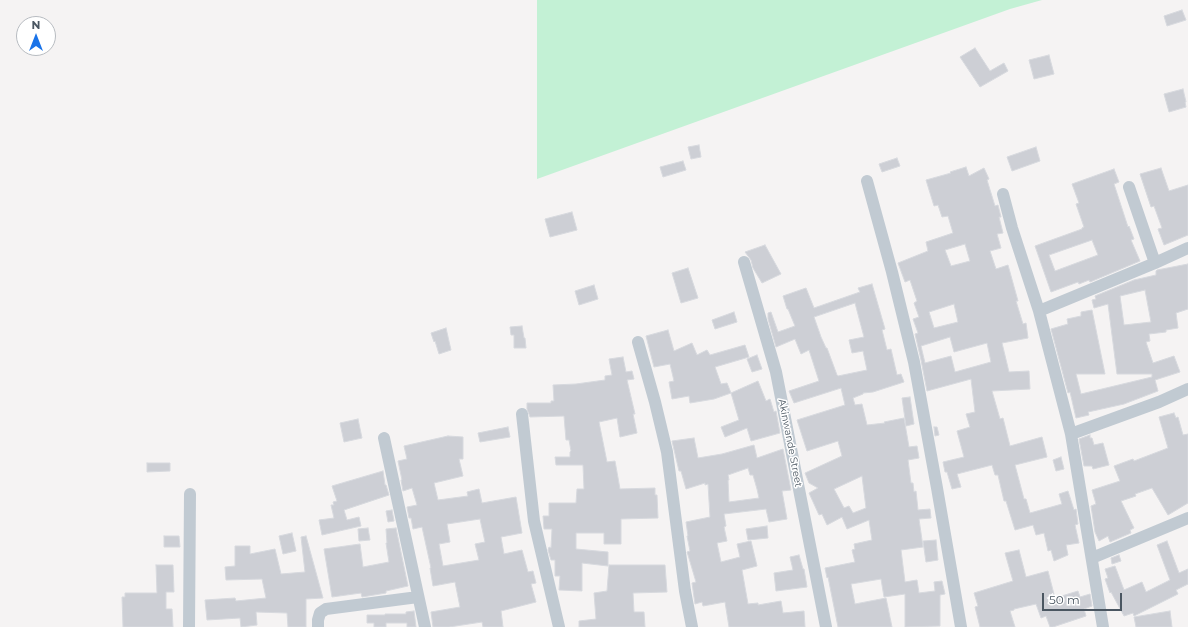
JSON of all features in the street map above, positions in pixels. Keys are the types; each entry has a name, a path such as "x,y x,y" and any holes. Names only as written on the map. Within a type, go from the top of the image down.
{"street":[{"path":"866,181 892,272 914,362 938,488 961,627"},
{"path":"1129,187 1155,263"},
{"path":"1003,194 1012,228 1039,311 1071,434 1103,627"},
{"path":"1039,311 1188,248"},
{"name":"Akinwande Street","path":"744,262 776,372 826,627"},
{"path":"638,342 667,452 685,591 692,627"},
{"path":"1071,434 1159,402 1188,389"},
{"path":"522,414 534,521 559,627"},
{"path":"384,438 425,627"},
{"path":"189,627 190,494"},
{"path":"1092,558 1188,518"},
{"path":"318,627 320,614 326,609 418,597"}],"green space":[{"path":"537,0 1042,0 1010,9 537,179"}],"building":[{"path":"1182,10 1186,20 1167,26 1164,16"},
{"path":"975,48 990,71 1004,63 1008,71 980,87 960,57"},
{"path":"1049,55 1054,74 1034,79 1029,60"},
{"path":"1183,89 1186,107 1169,112 1164,94"},
{"path":"699,145 701,157 691,159 688,147"},
{"path":"1036,147 1040,161 1012,171 1007,157"},
{"path":"897,158 900,166 882,172 879,164"},
{"path":"683,161 686,170 663,177 660,167"},
{"path":"966,167 969,176 984,168 989,179 987,180 995,206 998,205 1003,233 997,234 1001,248 990,251 996,269 1008,265 1023,324 1026,323 1028,338 1002,343 1009,372 1029,371 1030,389 992,391 1000,419 1003,418 1010,446 1042,437 1047,457 1015,465 1024,499 1026,499 1030,513 1062,504 1059,494 1068,491 1074,510 1076,509 1078,524 1075,525 1079,543 1066,545 1068,555 1054,561 1051,550 1048,551 1044,533 1036,535 1033,525 1015,530 1006,501 1004,501 998,475 995,475 992,465 957,474 961,487 952,489 947,472 945,472 943,462 964,457 957,431 970,427 966,414 975,412 971,379 927,391 915,334 918,333 913,319 919,317 914,303 917,301 910,280 905,282 898,263 928,251 926,242 953,233 948,216 942,217 938,205 934,206 926,180 951,173 950,172","holes":["965,244 970,261 951,266 945,250","954,304 958,322 934,328 929,312","950,337 954,352 987,343 991,362 955,372 951,356 925,363 921,346"]},
{"path":"1161,168 1169,191 1188,185 1188,235 1164,245 1158,229 1162,228 1154,206 1151,207 1140,174"},
{"path":"1114,169 1119,182 1114,184 1128,227 1129,226 1134,239 1131,240 1140,261 1090,282 1089,280 1079,284 1078,282 1051,292 1035,246 1084,227 1076,204 1079,203 1072,184","holes":["1092,240 1098,255 1055,271 1049,255"]},
{"path":"572,212 577,230 550,237 545,219"},
{"path":"765,245 781,274 762,283 753,268 751,260 745,252"},
{"path":"1188,264 1188,309 1176,313 1178,328 1166,330 1166,332 1149,334 1150,341 1146,342 1153,363 1174,356 1180,372 1155,380 1158,391 1124,404 1088,412 1089,415 1076,418 1070,392 1068,393 1051,329 1068,324 1067,319 1081,316 1081,312 1092,310 1105,374 1076,374 1081,394 1152,377 1152,374 1117,374 1108,304 1094,308 1092,300 1096,299 1095,296 1134,280 1156,275 1157,270","holes":["1145,290 1151,322 1124,325 1120,296"]},
{"path":"688,268 698,298 681,303 672,273"},
{"path":"872,284 885,329 882,330 887,350 891,349 897,375 901,374 904,382 873,392 863,393 853,398 855,405 862,404 867,425 885,423 884,422 904,418 909,447 917,446 919,458 908,460 911,483 913,483 914,492 916,491 918,510 930,509 931,518 919,519 923,547 901,550 905,582 917,580 919,593 935,591 934,582 942,581 945,594 940,595 940,626 905,627 905,594 884,597 881,579 851,584 855,604 886,598 892,627 838,627 825,568 855,562 852,550 855,549 854,544 872,540 869,520 847,529 842,517 827,525 822,514 819,515 809,493 818,488 809,483 805,473 842,456 838,441 807,451 797,420 845,405 841,388 794,403 789,391 819,381 809,350 801,354 795,339 776,347 768,319 768,313 771,312 778,332 795,326 783,296 806,288 814,308 860,292 858,288","holes":["855,303 864,337 849,340 852,353 863,351 867,370 838,376 814,317","862,476 866,508 853,513 849,506 844,508 834,489"]},
{"path":"594,285 598,299 579,305 575,291"},
{"path":"734,312 737,322 715,329 712,320"},
{"path":"522,326 526,348 514,348 514,335 511,335 510,327"},
{"path":"446,328 451,350 439,354 431,333"},
{"path":"668,330 674,351 692,343 697,355 707,350 710,355 745,345 749,357 715,367 721,384 727,383 731,393 714,399 690,403 689,396 672,399 669,382 674,381 670,364 654,367 646,336"},
{"path":"757,355 762,369 752,372 747,359"},
{"path":"623,357 626,372 632,371 634,379 627,380 635,414 633,414 637,433 620,437 617,418 599,422 607,462 615,461 620,489 655,488 655,495 657,495 658,518 621,519 621,544 604,544 604,533 576,533 576,549 608,552 608,566 582,563 582,591 559,590 560,576 555,576 555,560 551,560 548,550 549,547 551,548 552,529 544,529 543,516 549,516 549,503 576,503 577,489 584,489 583,465 556,465 555,457 570,457 571,451 569,440 566,440 564,416 530,417 527,409 527,403 551,403 551,401 554,401 553,385 576,384 605,380 605,376 612,375 609,359"},
{"path":"758,381 766,401 770,399 774,412 776,411 780,433 751,441 747,428 725,437 721,427 739,420 731,393"},
{"path":"910,397 914,424 906,426 902,398"},
{"path":"1174,413 1176,418 1178,417 1183,435 1188,434 1188,503 1168,515 1152,488 1135,494 1136,496 1121,501 1134,528 1130,530 1131,533 1110,542 1108,536 1099,541 1095,532 1091,506 1096,504 1092,490 1120,481 1114,466 1133,459 1134,461 1168,448 1159,417"},
{"path":"358,419 362,438 344,442 340,423"},
{"path":"508,427 510,437 480,442 478,433"},
{"path":"934,427 937,427 939,435 935,436"},
{"path":"1090,435 1094,445 1103,443 1109,465 1093,469 1092,466 1084,466 1079,439"},
{"path":"448,436 463,437 463,459 459,459 463,476 434,483 438,500 468,496 467,492 479,489 482,503 516,497 522,533 501,537 504,554 522,550 528,572 533,571 536,583 531,584 536,602 501,611 503,627 483,627 482,622 449,627 433,627 431,612 460,607 455,582 433,586 431,568 422,527 413,529 411,518 409,518 407,507 417,505 412,488 403,491 398,461 407,459 404,446","holes":["480,519 485,542 475,544 479,560 443,566 439,544 450,542 447,524"]},
{"path":"694,438 698,458 722,454 754,445 757,458 783,449 791,490 782,491 787,519 769,522 766,509 724,514 726,526 724,527 727,541 717,543 721,562 740,557 737,544 751,541 757,566 742,570 748,604 758,603 758,605 781,601 783,613 804,611 805,627 729,627 725,602 703,606 702,602 695,604 692,583 696,582 687,552 690,551 686,522 710,517 708,484 705,485 705,483 686,489 681,471 679,471 672,441","holes":["748,468 750,475 753,475 759,498 729,502 728,475"]},
{"path":"1061,457 1064,469 1056,471 1053,460"},
{"path":"147,463 170,463 170,471 147,472"},
{"path":"383,471 385,485 389,495 344,510 347,520 359,517 361,526 322,535 319,520 334,518 331,505 334,505 333,502 337,501 332,486"},
{"path":"392,510 394,521 388,522 386,511"},
{"path":"767,526 768,538 748,540 746,529"},
{"path":"368,528 370,540 359,541 358,529"},
{"path":"396,528 408,586 386,591 386,593 362,597 361,593 332,597 324,549 360,544 363,567 389,562 386,543 386,529"},
{"path":"292,533 296,551 283,554 279,536"},
{"path":"164,536 179,536 180,547 164,547"},
{"path":"306,536 323,598 306,599 306,627 288,627 287,613 256,612 257,625 241,627 240,618 207,620 205,600 235,598 236,601 266,598 262,579 226,580 225,567 235,566 235,546 250,546 250,554 275,549 281,574 305,572 301,537"},
{"path":"936,540 938,560 926,562 923,541"},
{"path":"1167,541 1179,573 1188,569 1188,584 1176,590 1178,594 1134,616 1133,613 1124,616 1111,592 1110,593 1105,579 1108,578 1105,569 1115,566 1124,590 1142,582 1146,592 1170,580 1157,545"},
{"path":"1019,550 1026,577 1048,571 1055,598 1078,591 1080,597 1090,594 1092,606 1084,609 1086,616 1050,627 1046,616 1041,618 1036,604 1010,611 1015,627 980,627 975,607 978,606 974,593 1013,581 1005,553"},
{"path":"799,555 804,569 807,587 776,591 774,573 793,570 790,557"},
{"path":"1119,555 1121,561 1112,564 1111,558"},
{"path":"156,565 173,565 174,592 166,592 166,609 172,609 173,627 123,627 122,597 125,597 125,593 157,593"},
{"path":"609,565 665,565 667,592 633,593 634,612 644,612 645,627 579,627 579,621 596,619 594,593 607,591"},
{"path":"414,611 416,627 407,627 407,623 386,623 386,627 374,627 374,623 367,623 367,615 406,614 406,612"},
{"path":"1170,611 1172,627 1136,627 1134,617"}]}
